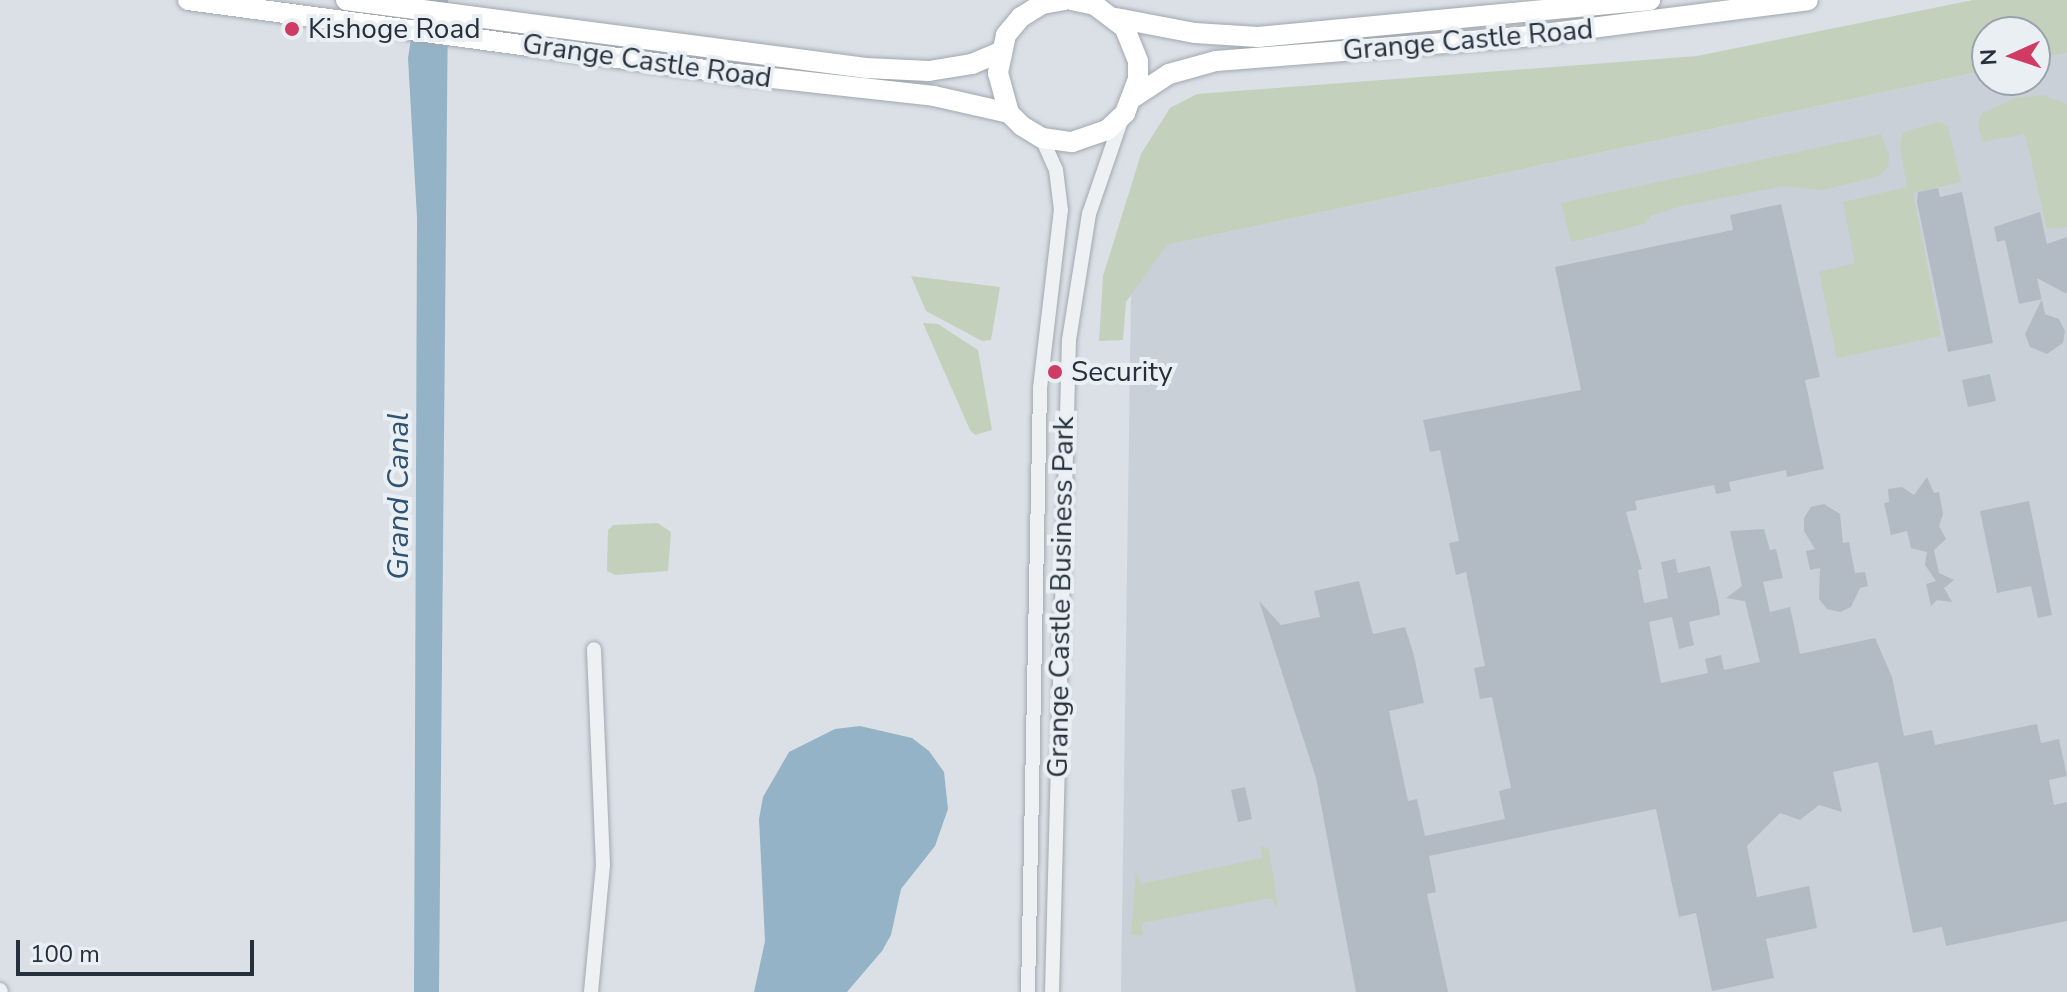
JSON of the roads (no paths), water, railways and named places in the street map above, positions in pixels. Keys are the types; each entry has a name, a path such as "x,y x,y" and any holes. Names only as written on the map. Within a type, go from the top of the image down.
{"main road":[{"name":"Grange Castle Road","path":"188,0 353,22 497,31 916,71 972,64 1000,52"},
{"name":"Grange Castle Road","path":"348,0 497,31 934,96 1009,113 1042,138 1072,142 1093,138 1169,74 1216,61 1505,38 1808,0"},
{"path":"1009,113 999,85 1000,52 1021,17 1042,4 1065,0"},
{"name":"Grange Castle Road","path":"1072,0 1095,5 1116,18 1195,33 1258,37 1650,0"},
{"path":"1116,18 1132,40 1138,61 1130,105"}],"street":[{"name":"Grange Castle Business Park","path":"1052,992 1069,340 1093,199 1130,105"},
{"name":"Grange Castle Business Park","path":"1028,992 1040,388 1061,210 1056,170 1042,138"},
{"path":"591,992 603,865 594,649"}],"water":[{"path":"417,0 448,0 439,992 414,992 417,218 408,58"},
{"path":"860,726 912,738 929,751 944,772 948,809 935,846 901,889 891,935 882,951 847,992 754,992 765,941 759,819 763,797 789,752 835,729"}],"place":[{"name":"Kishoge Road","path":"292,29"},
{"name":"Security","path":"1055,372"}],"water label":[{"name":"Grand Canal","path":"399,496"}]}
